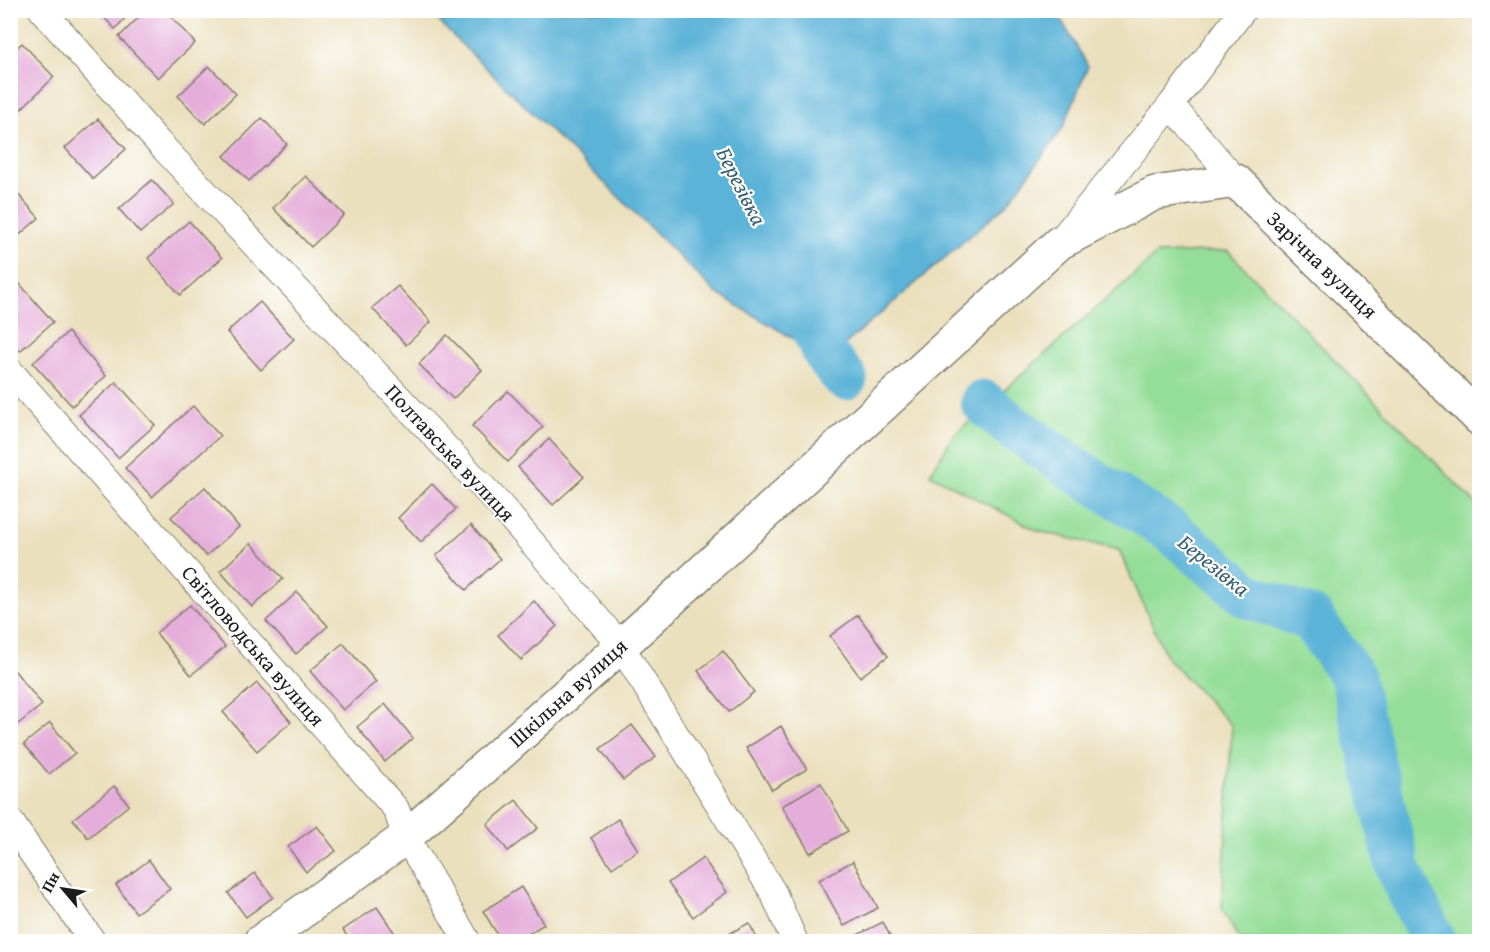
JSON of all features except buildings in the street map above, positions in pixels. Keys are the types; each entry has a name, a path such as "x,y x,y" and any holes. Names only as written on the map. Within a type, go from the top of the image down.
{"street":[{"name":"Полтавська вулиця","path":"42,10 158,142 499,504 621,646 773,892 795,942"},
{"path":"1059,243 1172,105 1243,10"},
{"name":"Зарічна вулиця","path":"1172,105 1236,181 1479,419"},
{"name":"Шкільна вулиця","path":"260,942 406,837 621,646 1059,243 1155,193 1236,181"},
{"name":"Світловодська вулиця","path":"10,371 396,809 406,837 468,942"},
{"path":"10,821 93,942"}],"green space":[{"path":"1228,251 1479,507 1479,941 1240,941 1222,909 1232,726 1167,658 1119,550 1038,531 930,474 953,436 1157,254"}],"water":[{"path":"429,11 1056,11 1088,66 1063,128 1007,204 828,359 716,293"}],"waterway":[{"name":"Березівка","path":"801,305 828,359 845,378"},
{"name":"Березівка","path":"983,402 1013,427 1068,465 1170,530 1249,596 1312,619 1352,676 1399,871 1434,942"}]}
